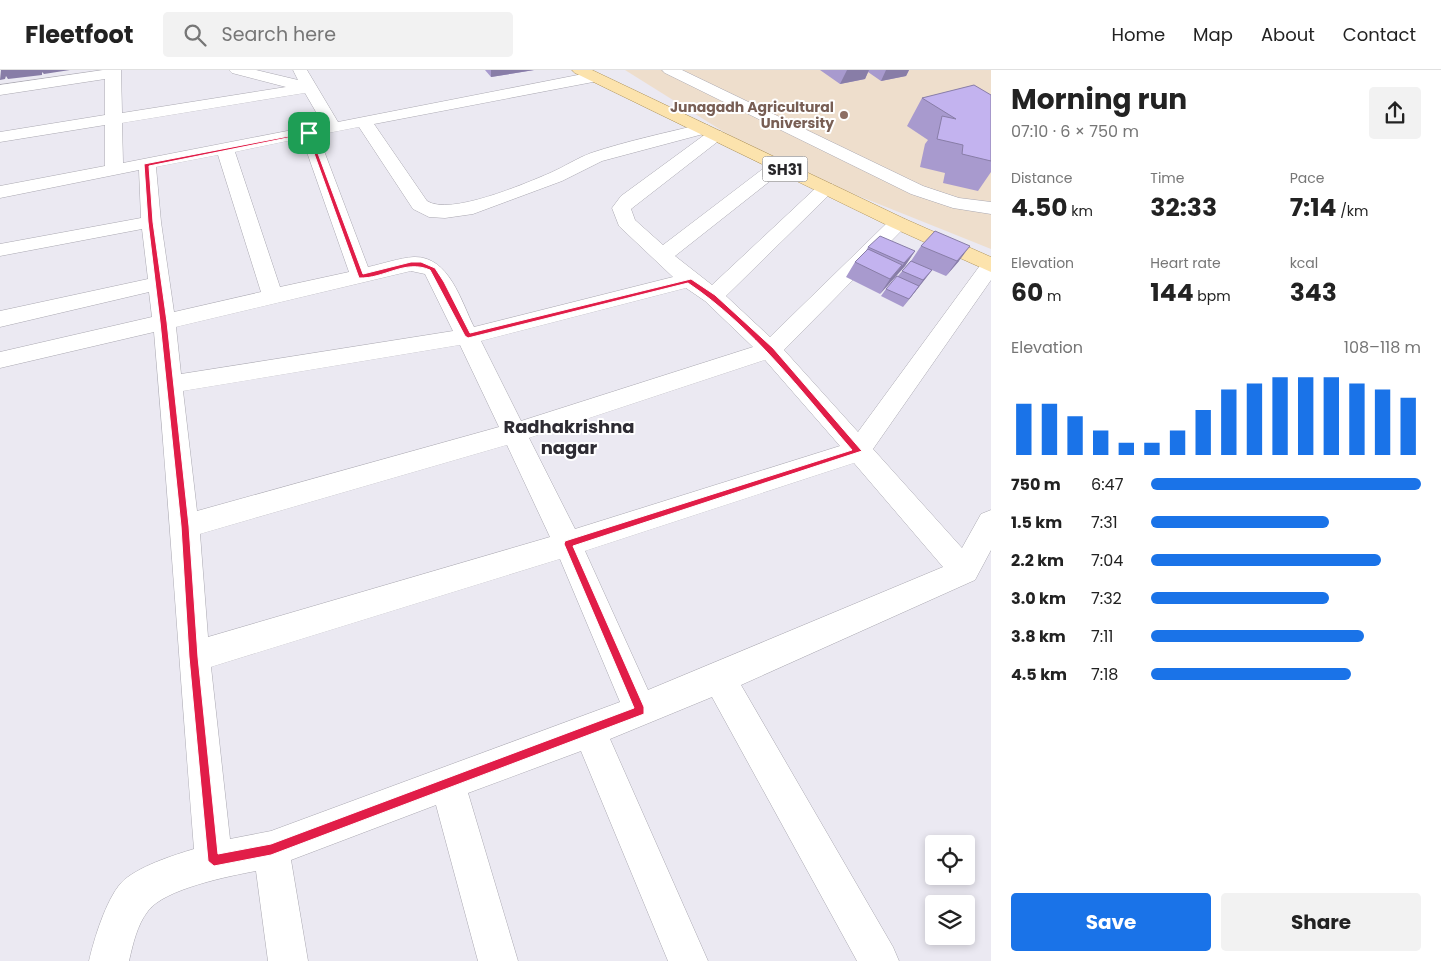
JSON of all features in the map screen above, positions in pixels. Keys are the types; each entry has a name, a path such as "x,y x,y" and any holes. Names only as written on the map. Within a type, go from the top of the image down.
{"main road":[{"name":"SH31","path":"590,72 778,166 991,265"},
{"path":"590,72 991,251"}],"street":[{"path":"238,70 308,88"},
{"path":"300,70 308,88 332,128"},
{"path":"670,70 917,190 949,203 973,208 991,208"},
{"path":"0,90 113,72 114,171"},
{"path":"0,192 364,122 590,72"},
{"path":"0,137 308,88"},
{"path":"364,122 420,205 429,210 445,212 466,210 565,173 596,157 708,132"},
{"path":"708,132 628,200 621,208 626,222 689,280 713,296 770,350 965,571"},
{"path":"309,133 361,277"},
{"path":"225,149 273,297"},
{"path":"147,164 150,222 164,322 185,526 194,657 214,861"},
{"path":"662,256 778,166"},
{"path":"713,296 826,188"},
{"path":"0,250 150,222"},
{"path":"185,526 514,433 770,350 898,223"},
{"path":"0,360 411,264 421,264 432,269 441,282 468,336 568,544 640,710"},
{"path":"194,657 568,544 858,451 991,265"},
{"path":"171,384 292,366 468,336 689,280"},
{"path":"0,319 158,284"},
{"path":"108,961 115,934 135,896 164,877 214,861 271,849 447,782 589,731 719,678 965,571 991,522"},
{"path":"719,678 879,961"},
{"path":"589,731 688,961"},
{"path":"447,782 498,961"},
{"path":"271,849 288,961"}],"shaded area":[{"name":"Junagadh Agricultural University","path":"625,70 991,70 991,249 769,160"}],"building":[{"path":"974,85 991,95 991,161 962,154 963,145 937,139 942,116 956,119 922,98"},
{"path":"935,231 970,246 957,261 921,246"},
{"path":"880,236 915,251 904,263 868,247"},
{"path":"868,249 902,265 890,279 855,262"},
{"path":"911,261 932,270 923,280 902,271"},
{"path":"897,276 919,286 909,299 886,289"}],"place":[{"name":"Junagadh Agricultural University","path":"844,115"}],"district":[{"name":"Radhakrishna nagar","path":"569,436"}],"route":[{"path":"309,133 361,277 411,264 421,264 432,269 441,282 468,336 689,280 713,296 770,350 858,451 568,544 640,710 589,731 447,782 271,849 214,861 194,657 185,526 164,322 150,222 147,164 309,133"}]}
